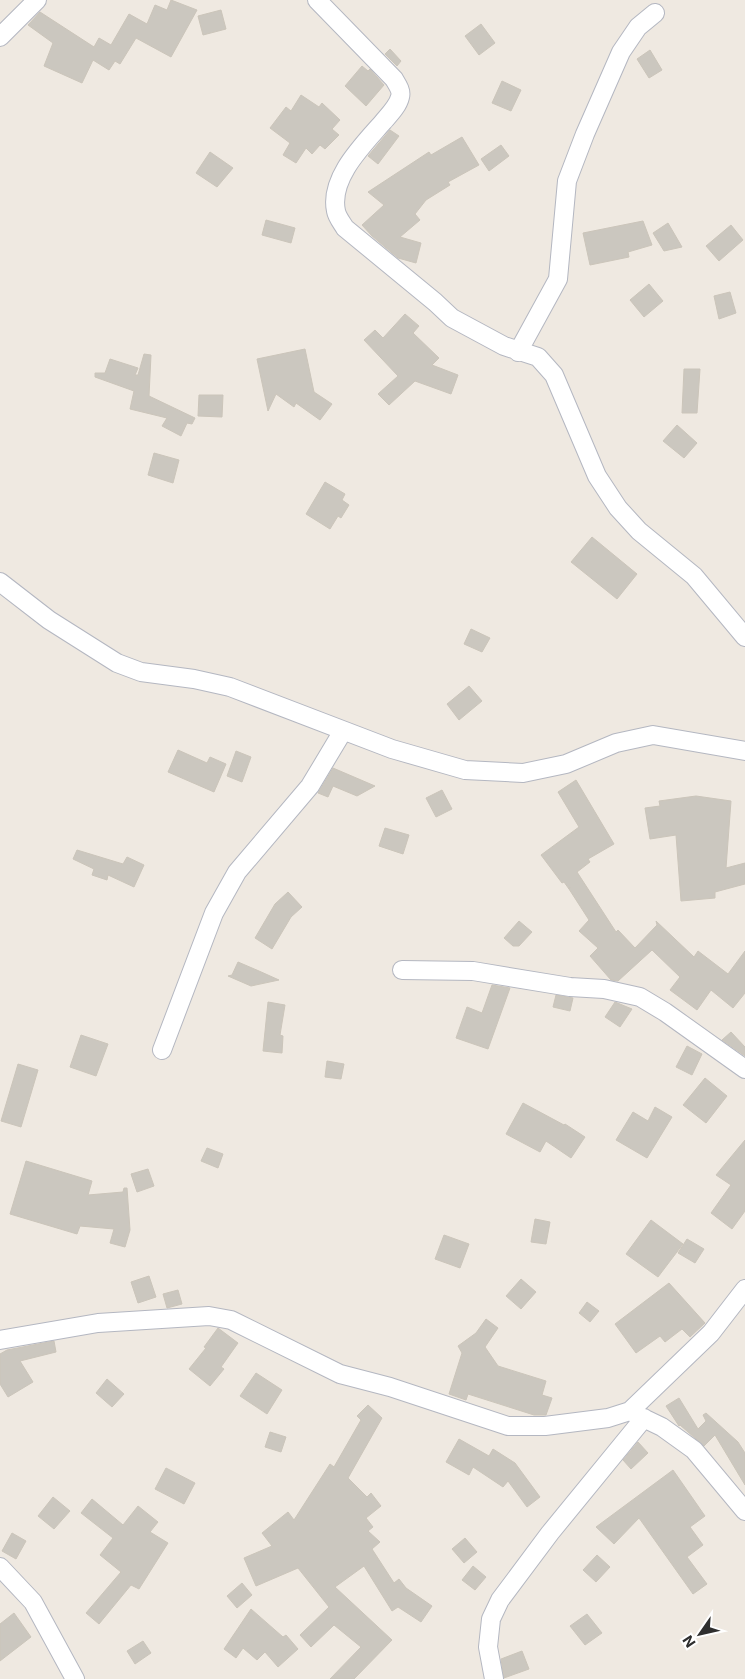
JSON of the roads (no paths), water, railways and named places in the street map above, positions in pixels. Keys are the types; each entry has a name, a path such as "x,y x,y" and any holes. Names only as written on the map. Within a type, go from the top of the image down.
{"street":[{"path":"0,37 37,0"},
{"path":"317,0 394,79 399,88 400,96 394,109 364,144 341,177 336,195 336,212 345,228 452,318 475,333 518,352 538,357 554,375 597,476 618,508 639,531 694,576 745,636"},
{"path":"518,352 558,279 567,181 585,134 621,52 638,27 654,13"},
{"path":"0,582 49,620 117,663 141,672 230,687 392,749 465,770 523,773 566,764 616,743 653,735 745,751"},
{"path":"162,1050 219,904 237,872 310,786 343,731"},
{"path":"402,970 472,970 570,988 604,989 640,997 745,1070"},
{"path":"494,1679 488,1647 491,1619 500,1600 637,1415 711,1333 745,1289"},
{"path":"0,1340 98,1324 209,1316 231,1320 340,1374 390,1387 508,1426 545,1426 637,1415 662,1427 694,1450 745,1511"},
{"path":"0,1567 33,1602 75,1679"}]}
